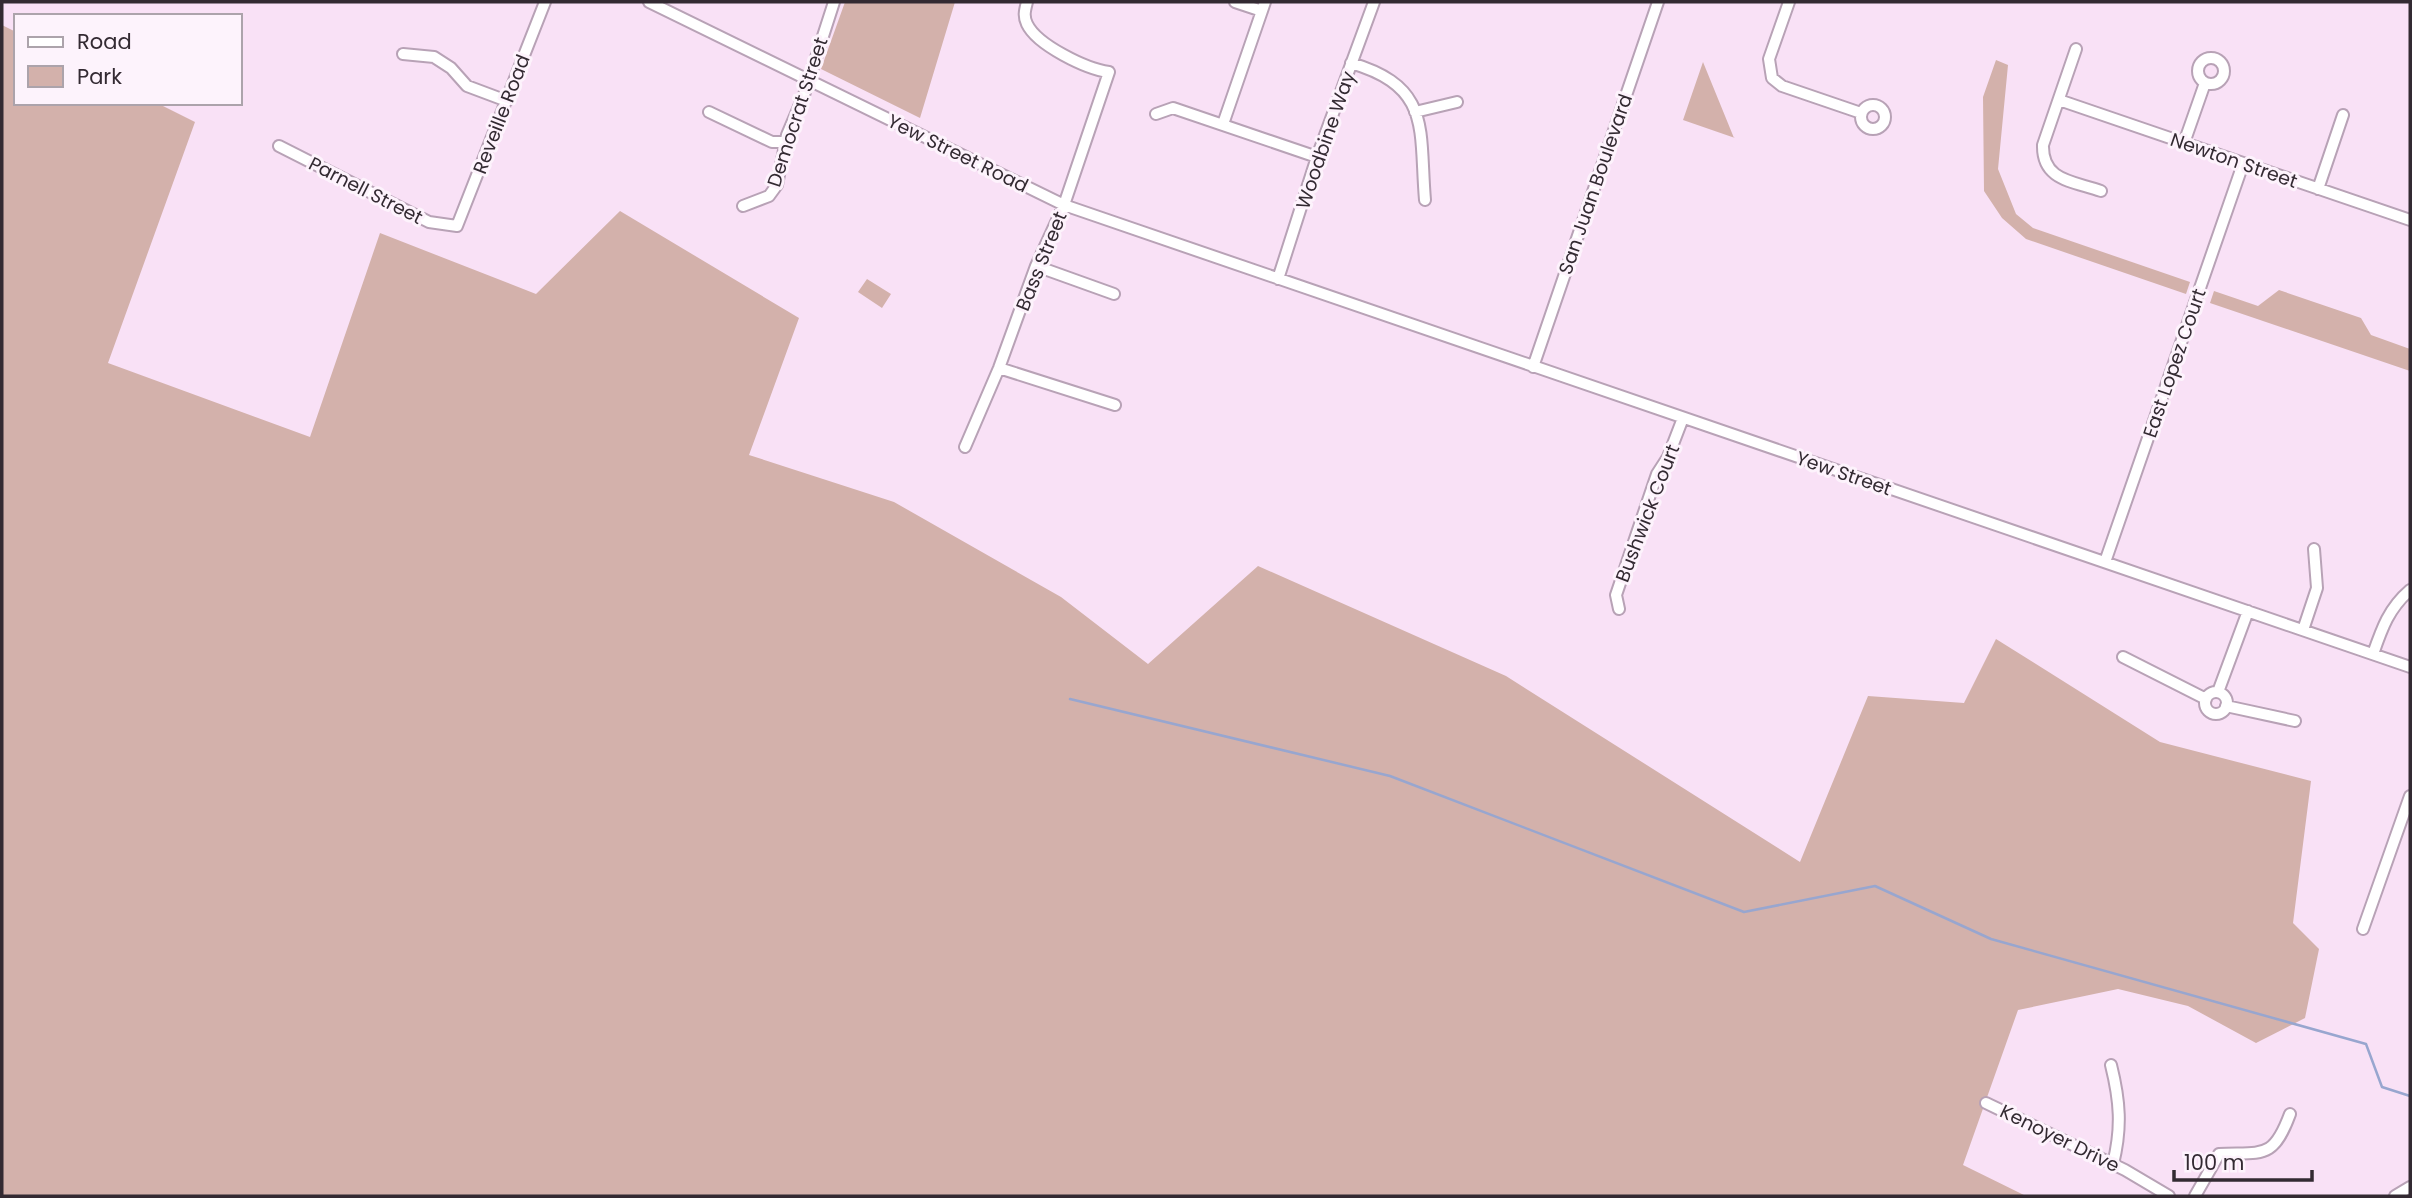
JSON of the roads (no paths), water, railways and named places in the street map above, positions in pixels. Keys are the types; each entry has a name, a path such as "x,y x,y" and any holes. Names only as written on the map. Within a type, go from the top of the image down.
{"street":[{"name":"Reveille Road","path":"457,226 545,2"},
{"name":"Yew Street Road","path":"649,2 1064,205 1278,279"},
{"name":"Democrat Street","path":"743,206 769,196 777,185 786,142 834,2"},
{"name":"Bass Street","path":"965,447 999,368 1035,267 1064,205 1109,72 1083,64 1037,35 1028,26 1024,15 1027,2"},
{"path":"1223,124 1263,6 1235,2"},
{"name":"Woodbine Way","path":"1278,279 1317,157 1374,2"},
{"name":"San Juan Boulevard","path":"1533,367 1658,2"},
{"path":"1785,3 1769,59 1772,78 1782,86 1861,113"},
{"path":"2076,49 2043,145 2043,158 2048,169 2058,176 2101,191"},
{"path":"403,54 434,57 467,86 507,101"},
{"path":"1351,63 1383,74 1400,85 1415,112 1424,200"},
{"path":"2184,143 2205,83"},
{"name":"Newton Street","path":"2059,100 2410,220"},
{"path":"1415,112 1457,102"},
{"path":"1156,114 1173,108 1317,157"},
{"path":"709,112 772,142 786,142"},
{"path":"2318,189 2343,115"},
{"name":"Parnell Street","path":"279,146 429,222 457,226"},
{"name":"East Lopez Court","path":"2105,562 2243,164"},
{"path":"1035,267 1114,294"},
{"name":"Yew Street","path":"1278,279 2410,667"},
{"path":"999,368 1115,405"},
{"name":"Bushwick Court","path":"1619,609 1616,595 1657,474 1668,457 1683,418"},
{"path":"2303,630 2317,589 2314,549"},
{"path":"2373,654 2389,613 2410,590"},
{"path":"2206,699 2218,692 2248,611"},
{"path":"2123,657 2206,699 2210,712 2220,713 2226,706 2225,697 2218,692"},
{"path":"2226,706 2295,721"},
{"path":"2363,929 2410,796"},
{"path":"2112,1065 2120,1104 2121,1130 2113,1164"},
{"name":"Kenoyer Drive","path":"1986,1102 2113,1164 2169,1196"},
{"path":"2195,1196 2219,1154 2256,1155 2272,1149 2281,1137 2290,1114"},
{"path":"2395,1196 2410,1187"}],"waterway":[{"path":"1070,699 1390,776 1744,912 1875,886 1991,939 2366,1044 2382,1087 2410,1096"}]}
